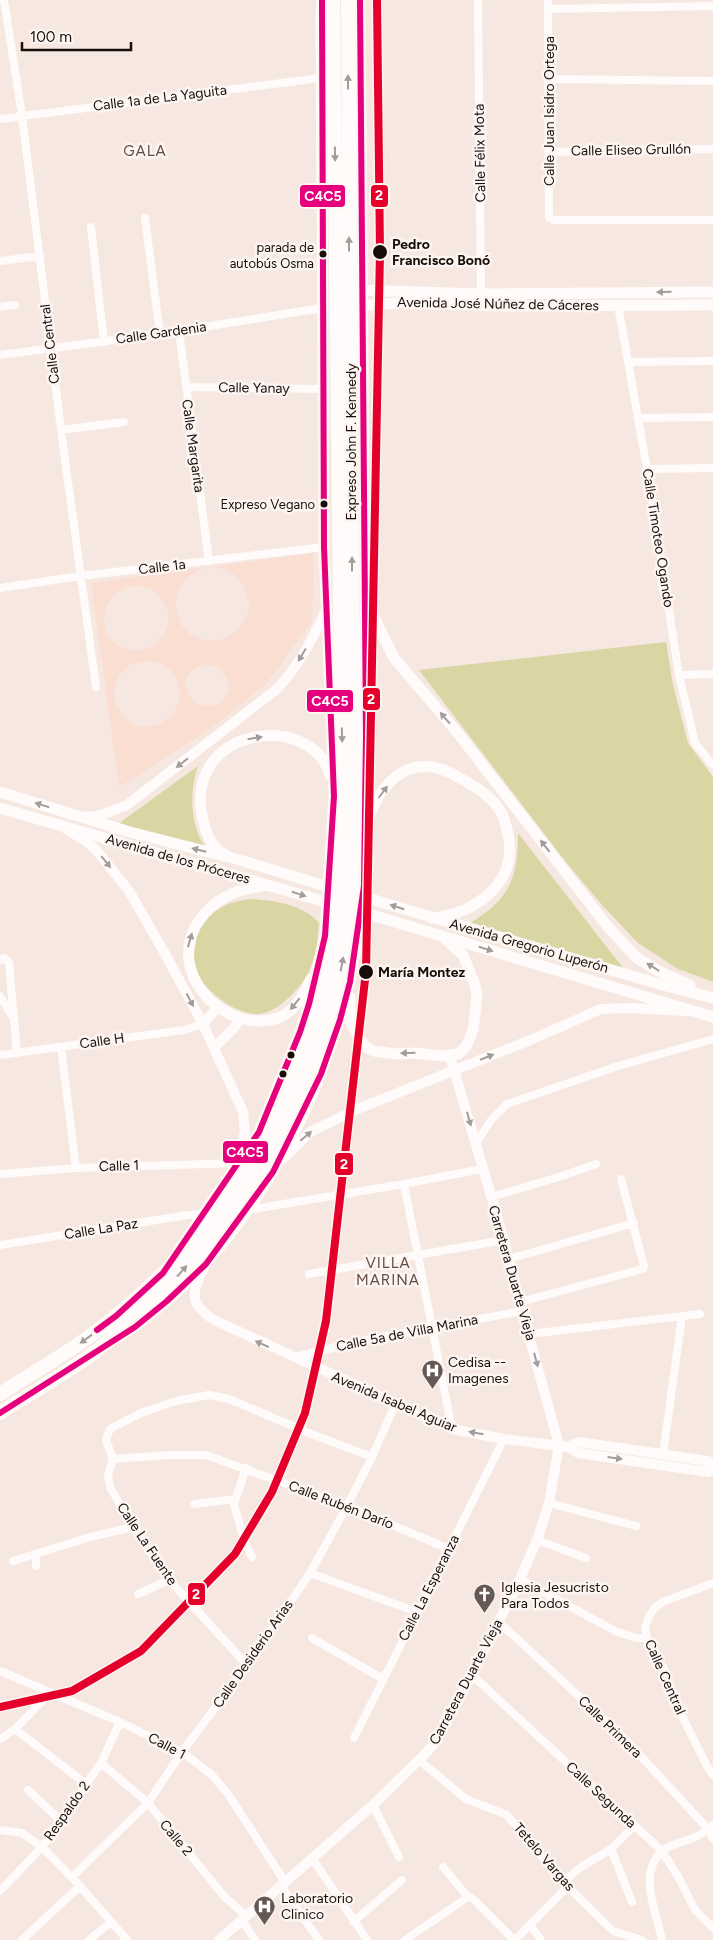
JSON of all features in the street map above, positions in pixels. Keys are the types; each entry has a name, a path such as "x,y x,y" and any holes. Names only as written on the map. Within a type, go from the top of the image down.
{"highway":[{"name":"Expreso John F. Kennedy","path":"333,0 338,586 347,884"},
{"name":"Expreso John F. Kennedy","path":"347,884 356,836 355,661 352,613 348,0"},
{"path":"0,1413 95,1352 161,1293 214,1235 245,1192 291,1114 308,1059 322,990 346,911 347,884"},
{"path":"0,1394 116,1316 189,1247 214,1217 247,1171 278,1118 308,1059 309,1004"}],"main road":[{"path":"322,0 322,342 325,612 334,813 347,884 346,911 350,1021 366,1047 374,1051 396,1054 416,1053 450,1056 458,1054 466,1047 473,1030 477,997 473,977 463,956 439,935"},
{"path":"360,0 366,736 364,836"},
{"path":"322,256 329,276 334,280 344,281 353,278 357,273 362,253"},
{"name":"Avenida José Núñez de Cáceres","path":"322,308 333,294 345,290 362,289 481,300 618,305 713,305"},
{"name":"Avenida José Núñez de Cáceres","path":"322,308 410,302 713,292"},
{"path":"322,342 328,327 334,319 345,318 355,322 363,345"},
{"path":"364,578 373,615 394,658 457,732 608,927 636,957 681,982 713,996"},
{"path":"82,817 98,816 127,805 277,689 289,676 314,635 325,612"},
{"path":"227,729 235,743"},
{"path":"240,860 219,851 212,843 204,825 201,808 202,789 206,771 220,752 246,739 271,736 301,742 324,762 333,786"},
{"path":"347,884 372,811 382,791 393,779 411,768 427,765 442,768 478,789 494,802 504,818 509,840 508,863 498,886 489,895 470,908 445,917 431,918"},
{"name":"Avenida de los Próceres","path":"0,792 130,832 240,860 347,884"},
{"name":"Avenida de los Próceres","path":"0,808 268,885 346,911"},
{"path":"52,823 86,841 98,852 129,891 164,952 203,1024 243,1112 245,1131 239,1162"},
{"name":"Avenida Gregorio Luperón","path":"347,884 431,918 713,996"},
{"path":"268,885 249,888 226,896 205,912 196,924 190,936 187,950 193,977 204,995 218,1007 241,1018 268,1020 281,1016 291,1010 308,986 319,961"},
{"path":"163,1273 259,1132 300,1032 309,1004 325,936 346,911"},
{"name":"Avenida Gregorio Luperón","path":"346,911 439,935 713,1017"},
{"path":"273,1172 321,1074 340,1020 350,982"},
{"path":"203,1024 218,1007"},
{"path":"95,1352 135,1327 167,1301 206,1264 273,1172 291,1150 310,1132 355,1110 601,1009 631,1008 697,1012"},
{"path":"214,1048 226,1037 241,1018"},
{"name":"Carretera Duarte Vieja","path":"220,1940 373,1805 420,1760 443,1730 499,1622 537,1540 564,1446 521,1307 504,1240 450,1056"},
{"name":"Avenida Isabel Aguiar","path":"206,1264 194,1296 195,1304 202,1312 226,1327 452,1429 564,1446 578,1453 708,1461 713,1465"},
{"name":"Avenida Isabel Aguiar","path":"662,1459 708,1472 713,1469"}],"street":[{"name":"Calle Central","path":"4,0 22,116 61,430 96,687"},
{"name":"Calle Félix Mota","path":"478,0 481,300"},
{"path":"548,4 713,6"},
{"name":"Calle Juan Isidro Ortega","path":"548,4 549,217 553,220 713,220"},
{"name":"Calle 1a de La Yaguita","path":"0,119 321,78"},
{"path":"549,80 713,81"},
{"name":"Calle Eliseo Grullón","path":"548,152 713,148"},
{"path":"146,218 160,334"},
{"path":"91,227 104,342"},
{"path":"0,261 40,256"},
{"path":"0,307 15,305"},
{"name":"Calle Timoteo Ogando","path":"618,305 647,469 679,675 695,743 713,765"},
{"name":"Calle Gardenia","path":"0,355 160,334 322,308"},
{"name":"Calle Margarita","path":"179,331 209,561"},
{"path":"628,362 713,361"},
{"name":"Calle Yanay","path":"186,387 323,389"},
{"path":"638,418 713,418"},
{"path":"61,430 124,422"},
{"path":"647,469 713,468"},
{"name":"Calle 1a","path":"0,588 80,576 324,547"},
{"path":"679,675 713,674"},
{"path":"0,960 5,958 9,963 17,1053"},
{"path":"0,996 14,1017"},
{"name":"Calle H","path":"0,1055 184,1030 203,1024"},
{"path":"476,1143 492,1119 507,1104 618,1066 713,1039"},
{"path":"61,1047 76,1168"},
{"name":"Calle 1","path":"0,1174 76,1168 239,1162"},
{"path":"491,1197 596,1164"},
{"path":"247,1210 482,1169"},
{"path":"509,1259 634,1224 621,1179"},
{"path":"404,1184 452,1429"},
{"name":"Calle La Paz","path":"0,1246 202,1214"},
{"name":"Calle 5a de Villa Marina","path":"293,1358 360,1341 432,1328 521,1307 644,1269 634,1224"},
{"path":"309,1274 504,1240"},
{"path":"529,1334 700,1314"},
{"path":"662,1459 682,1316"},
{"path":"113,1459 106,1440 110,1428 150,1410 176,1401 210,1395 229,1399 372,1457"},
{"name":"Calle Desiderio Arias","path":"72,1877 148,1803 182,1752 247,1665 310,1573 372,1457 395,1404"},
{"name":"Calle La Esperanza","path":"354,1738 504,1438"},
{"name":"Calle Rubén Darío","path":"113,1459 169,1455 206,1455 347,1506 449,1549"},
{"name":"Calle La Fuente","path":"113,1459 108,1475 110,1487 133,1527 169,1580 247,1665"},
{"path":"246,1468 235,1499 236,1515 244,1540 252,1556"},
{"path":"194,1504 235,1499"},
{"path":"549,1503 636,1526"},
{"path":"13,1562 90,1537 133,1527"},
{"path":"537,1540 586,1558"},
{"path":"36,1555 36,1566"},
{"path":"310,1573 417,1612"},
{"path":"520,1578 616,1631 636,1638 647,1638"},
{"path":"138,1594 169,1580"},
{"name":"Calle Central","path":"713,1583 665,1601 655,1607 649,1616 645,1628 647,1638 665,1671 680,1712 710,1764 713,1775"},
{"name":"Calle Primera","path":"499,1622 626,1740 710,1827 713,1839"},
{"path":"312,1638 383,1679"},
{"name":"Calle 1","path":"0,1671 120,1722 182,1752 211,1774 228,1794 319,1940"},
{"name":"Calle Segunda","path":"472,1675 662,1851 679,1878 695,1910 713,1928"},
{"path":"0,1739 15,1729 50,1693"},
{"name":"Respaldo 2","path":"0,1891 42,1847 101,1763 120,1722"},
{"path":"15,1729 86,1784"},
{"name":"Tetelo Vargas","path":"420,1760 466,1799 507,1815 566,1884 613,1931 642,1940"},
{"name":"Calle 2","path":"101,1763 148,1803 244,1918 256,1940"},
{"path":"28,1790 60,1820"},
{"path":"373,1805 399,1857"},
{"path":"443,1867 468,1897 472,1898 515,1940 581,1866 612,1849 634,1826"},
{"path":"662,1940 649,1878 654,1864 662,1851 682,1841 696,1837 710,1827"},
{"path":"0,1830 22,1833 42,1847 72,1877 127,1940"},
{"path":"612,1849 632,1902"},
{"path":"312,1858 353,1922 367,1940"},
{"path":"353,1922 402,1880"},
{"path":"22,1940 80,1886"},
{"path":"405,1940 468,1897"},
{"path":"89,1940 110,1922"},
{"path":"530,1925 541,1940"}],"shaded area":[{"path":"314,553 312,621 266,684 212,728 119,787 91,583","holes":["203,568 224,569 235,575 243,585 249,601 248,613 242,625 228,637 216,641 203,640 191,635 182,626 175,607 177,594 182,583 192,574","139,586 150,589 159,595 166,605 169,615 164,635 157,643 139,651 119,646 106,631 104,621 105,610 110,600 118,592 128,587","150,661 161,664 170,670 177,680 180,691 179,701 169,719 150,727 139,726 130,722 116,706 114,696 115,685 120,674 128,666","206,664 219,667 227,677 228,691 220,703 205,707 192,701 186,687 186,680 193,669"]},
{"path":"666,642 673,685 688,743 713,777 713,982 678,969 638,943 603,906 565,861 419,670"},
{"path":"198,766 193,786 192,808 196,828 205,847 118,824"},
{"path":"518,833 627,973 467,925 493,907 508,887 516,864"},
{"path":"249,899 277,902 296,907 305,911 319,923 315,953 305,978 295,992 281,1004 266,1013 258,1014 239,1010 220,999 203,983 193,964 197,937 205,921 213,912 224,906"}],"metro line":[{"name":"2","path":"0,1707 72,1691 141,1651 235,1554 272,1492 305,1413 326,1321 366,971 380,251 377,0"}],"transit line":[{"name":"C4C5","path":"97,1330 116,1316 163,1273 259,1132 300,1032 309,1004 325,936 334,796 324,547 322,0"},
{"name":"C4C5","path":"0,1413 135,1327 167,1301 206,1264 273,1172 321,1074 340,1020 350,982 364,886 366,736 360,0"}],"place":[{"name":"Pedro Francisco Bonó","path":"380,252"},
{"name":"parada de autobús Osma","path":"323,254"},
{"name":"Expreso Vegano","path":"324,504"},
{"name":"María Montez","path":"366,972"},
{"name":"Cedisa -- Imagenes","path":"432,1389"},
{"name":"Iglesia Jesucristo Para Todos","path":"485,1614"},
{"name":"Laboratorio Clinico","path":"265,1925"}],"district":[{"name":"GALA","path":"145,151"},
{"name":"VILLA MARINA","path":"388,1272"}]}
